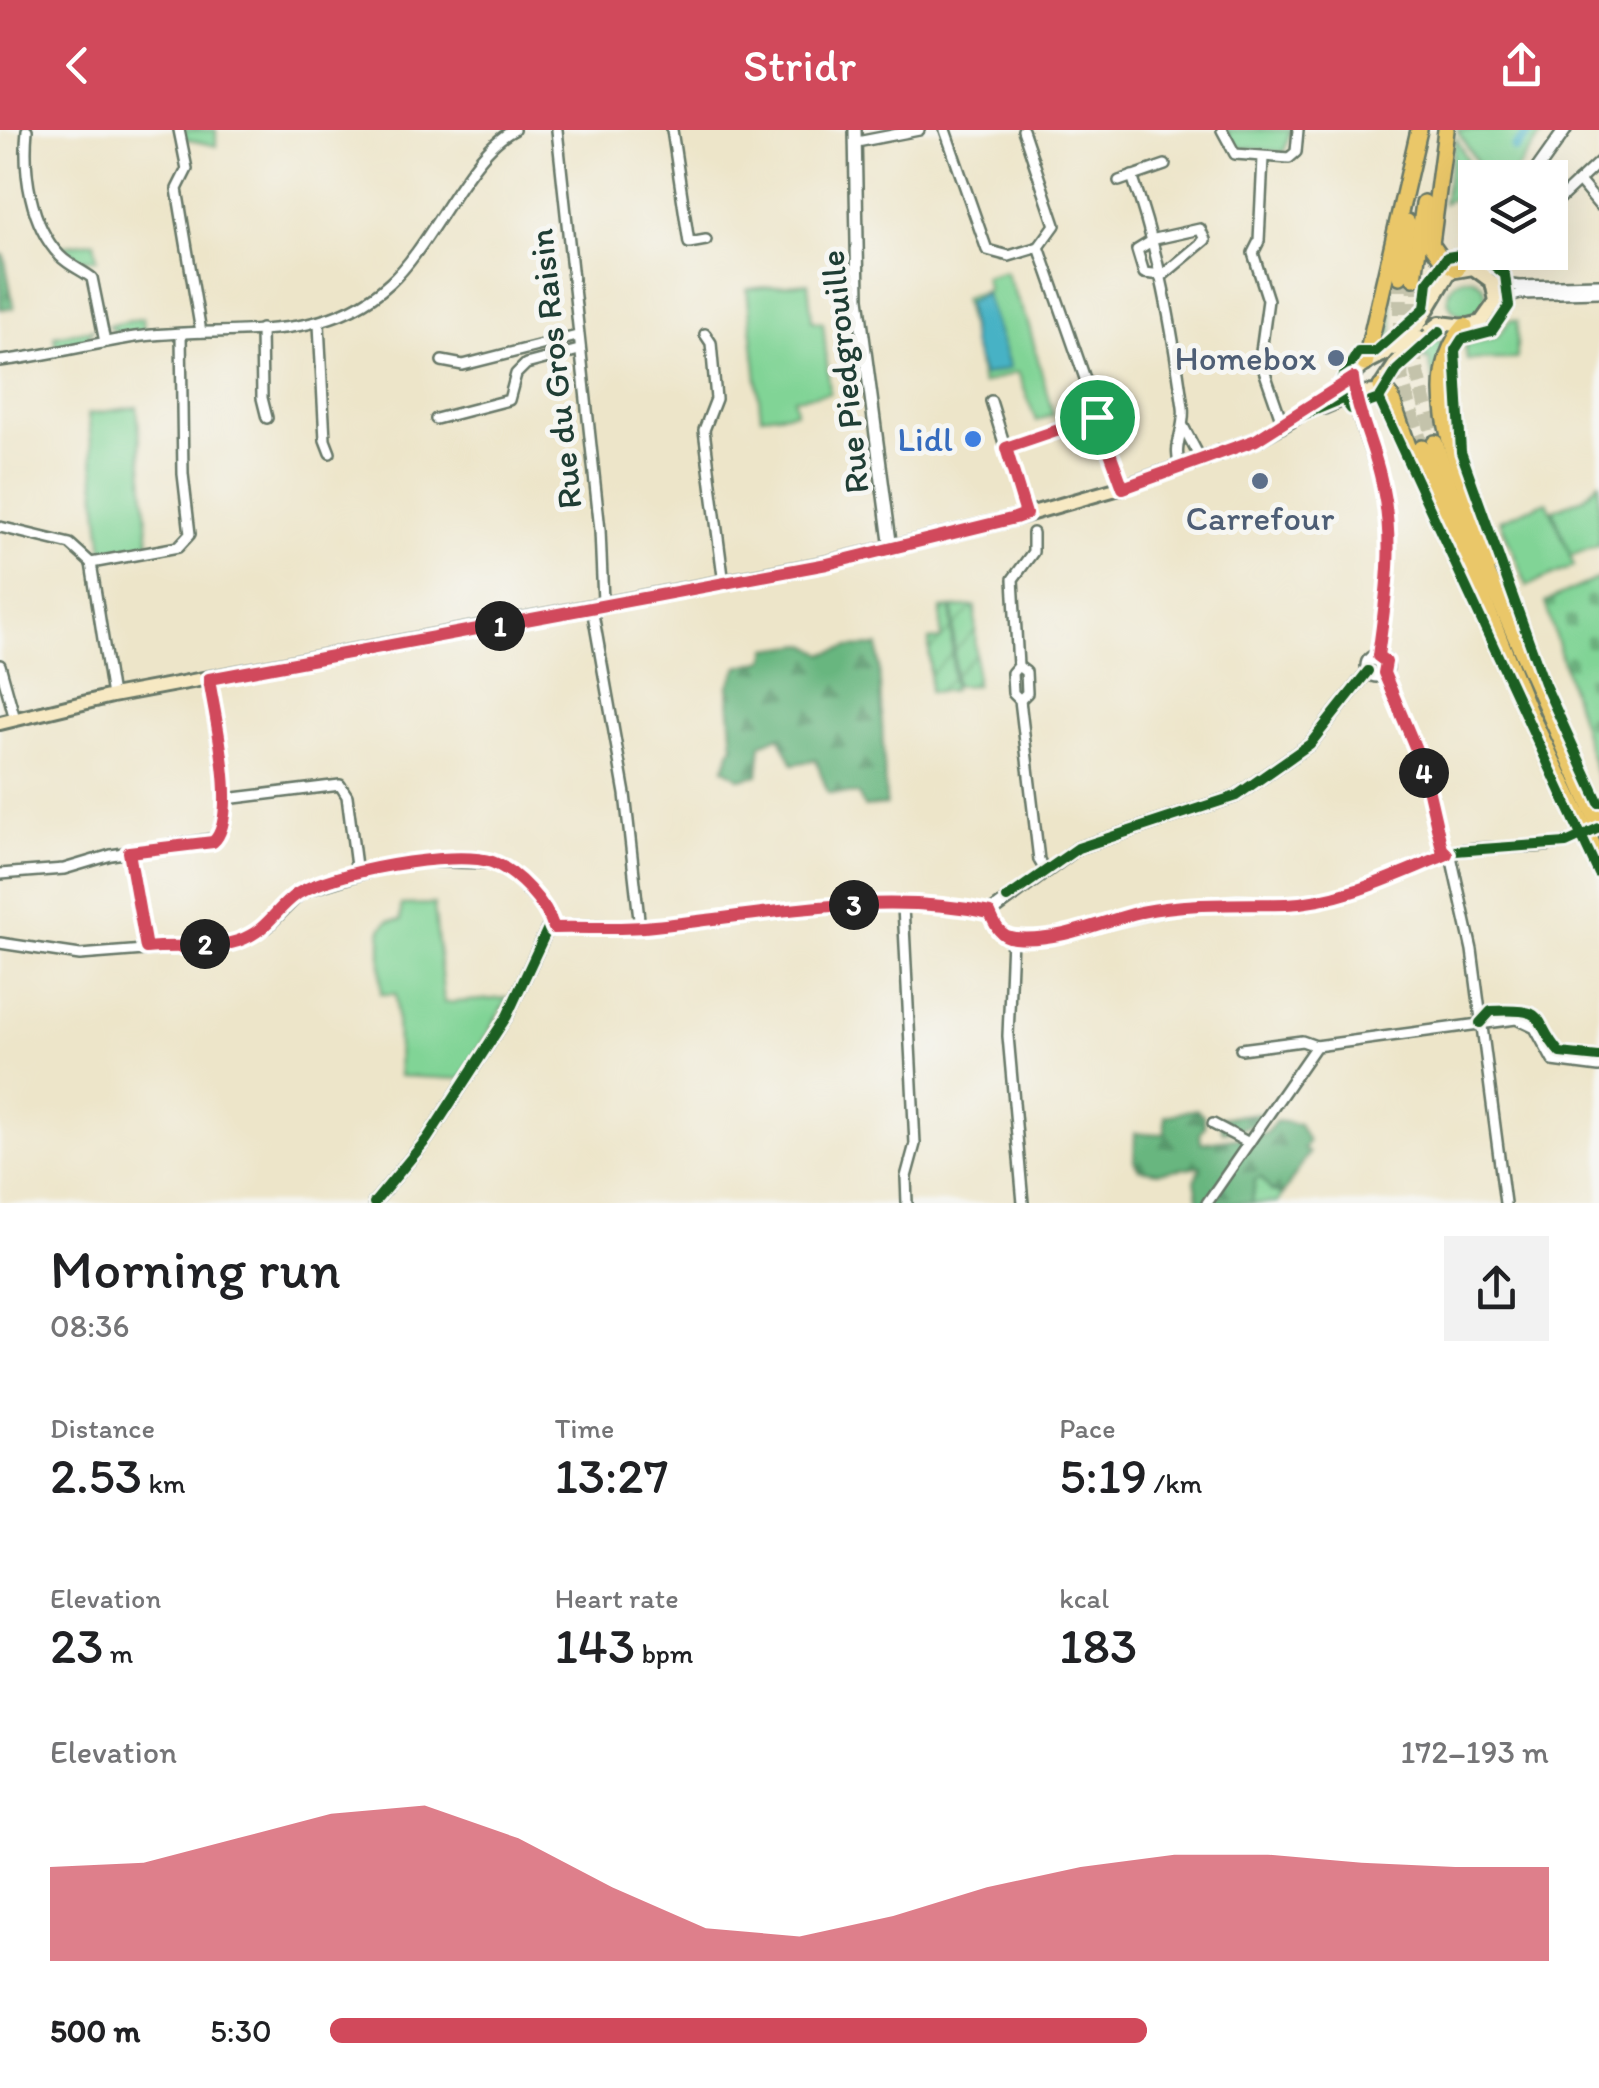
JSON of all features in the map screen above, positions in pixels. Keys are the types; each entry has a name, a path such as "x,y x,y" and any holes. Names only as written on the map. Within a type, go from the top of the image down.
{"main road":[{"path":"1422,130 1407,277 1443,130"},
{"path":"1289,422 1353,378 1365,364 1422,130"},
{"path":"1443,130 1431,244 1443,261 1458,267"},
{"path":"0,724 112,696 724,584 891,548 1123,488 1201,460 1358,393 1372,394 1381,387 1395,356 1419,331 1445,277 1458,270"},
{"path":"1419,331 1447,322 1465,326 1482,322 1496,302 1489,278 1467,270"},
{"path":"1465,326 1446,355 1446,416 1455,464 1490,554 1510,625"},
{"path":"1365,364 1395,356"},
{"path":"1353,378 1358,393"},
{"path":"1381,387 1390,396 1416,472 1457,561 1488,612 1595,829"},
{"path":"1488,612 1428,446 1510,625 1595,829 1599,858"}],"street":[{"path":"27,130 26,172 41,229 57,253 92,278 105,342"},
{"path":"179,130 187,169 177,189 202,332"},
{"path":"0,361 105,342 319,324 350,314 394,280 428,240 480,160 502,136 514,130"},
{"name":"Rue du Gros Raisin","path":"557,130 600,530 598,605 640,928"},
{"path":"672,130 689,243 706,240"},
{"path":"856,136 919,130"},
{"path":"946,130 988,250 1010,256 1039,247 1055,225 1023,130"},
{"path":"1222,130 1235,154 1263,158 1294,156 1298,130"},
{"path":"1544,160 1565,130"},
{"name":"Rue Piedgrouille","path":"856,136 858,298 891,548"},
{"path":"1263,158 1259,242 1253,252 1268,300 1260,359 1289,422"},
{"path":"1568,191 1599,162"},
{"path":"1118,181 1165,165"},
{"path":"1132,176 1155,240 1184,426 1201,460"},
{"path":"1579,181 1599,206"},
{"path":"1200,229 1206,240 1162,275 1144,273 1137,250 1155,240 1200,229"},
{"path":"1039,247 1123,488"},
{"path":"1487,270 1489,278 1519,286 1599,284"},
{"path":"1496,302 1520,294 1599,292"},
{"path":"319,324 325,440 330,452"},
{"path":"262,329 262,398 267,418"},
{"path":"90,563 178,547 190,534 183,474 181,334"},
{"path":"705,334 711,343 716,399 704,430 724,584"},
{"path":"442,361 463,366 577,336"},
{"path":"436,419 509,400 516,374 526,364 579,350"},
{"path":"1358,393 1358,411 1371,440 1382,484 1390,540 1378,656"},
{"path":"991,401 1026,514"},
{"path":"1006,448 1097,417"},
{"path":"1180,467 1174,452 1184,426"},
{"path":"0,527 70,544 90,563 112,696"},
{"path":"1034,533 1033,552 1013,579 1018,666 1012,673 1012,683 1013,693 1020,700 1038,860 1045,870"},
{"path":"374,1203 437,1123 507,1016 539,939 554,928 640,928 844,904 990,913 1078,848 1236,796 1310,744 1368,671 1368,662 1378,656"},
{"path":"1378,656 1386,662 1384,673 1408,722 1472,950 1505,1203"},
{"path":"0,666 15,719"},
{"path":"1368,671 1376,676 1384,673"},
{"path":"0,874 64,869 129,852 213,842 221,833 226,798 209,679"},
{"path":"226,798 340,786 347,796 357,874"},
{"path":"990,913 998,930 1012,938 1082,931 1142,912 1178,907 1238,901 1287,904 1344,895 1447,854 1478,847 1566,844 1595,829"},
{"path":"129,852 146,948"},
{"path":"0,944 80,955 234,943 267,927 298,894 403,861 488,861 513,874 546,910 554,928"},
{"path":"903,906 915,1144 906,1177 907,1203"},
{"path":"1012,938 1008,1036 1024,1203"},
{"path":"1241,1049 1302,1041 1316,1046 1522,1020 1535,1028 1553,1061 1599,1067"},
{"path":"1207,1203 1316,1046"},
{"path":"1212,1124 1249,1143"}],"green space":[{"path":"183,130 216,130 216,146 185,139"},
{"path":"1227,130 1291,130 1284,152 1233,147"},
{"path":"1457,130 1545,130 1524,160 1475,160"},
{"path":"1456,138 1467,160 1458,160 1458,197 1443,203"},
{"path":"94,242 97,259 71,260 59,246"},
{"path":"0,254 4,255 14,308 0,309"},
{"path":"1005,271 1029,326 1053,415 1036,421 1018,372 982,384 963,298 988,290 984,277"},
{"path":"1467,278 1480,284 1486,297 1480,310 1467,316 1454,310 1448,297 1454,284"},
{"path":"808,283 812,321 823,323 830,393 794,398 796,412 761,416 747,289"},
{"path":"1391,290 1393,335 1376,347 1386,295"},
{"path":"143,318 144,332 121,336 108,326"},
{"path":"1510,320 1517,321 1517,359 1467,360 1465,345 1497,337"},
{"path":"93,329 83,345 57,350 54,336"},
{"path":"1437,339 1442,342 1440,403 1428,358 1423,359 1422,351"},
{"path":"137,407 149,544 103,552 88,414"},
{"path":"1599,482 1599,545 1570,556 1574,566 1527,586 1500,520 1547,501 1570,555 1553,510 1583,498"},
{"path":"1599,578 1599,784 1545,602"},
{"path":"975,606 976,685 955,686 953,608"},
{"path":"951,608 953,690 930,692 929,640 941,639 941,609"},
{"path":"806,644 824,654 849,647 878,646 886,805 864,807 858,794 828,793 816,760 793,764 779,736 761,744 758,775 740,779 724,768 733,745 728,687 738,667 765,660 768,649"},
{"path":"434,904 444,1003 508,998 461,1079 399,1076 396,994 381,994 381,929 388,921 401,920 401,905"},
{"path":"1196,1109 1203,1115 1205,1126 1200,1133 1201,1143 1266,1133 1276,1121 1299,1124 1308,1142 1303,1149 1309,1153 1283,1194 1271,1191 1261,1177 1255,1180 1252,1203 1199,1203 1195,1180 1201,1166 1158,1172 1139,1169 1134,1161 1135,1133 1165,1134 1165,1116"},
{"path":"1260,1113 1261,1124 1223,1132 1219,1118"},
{"path":"1261,1177 1271,1191 1283,1194 1277,1203 1252,1203 1255,1180"}],"water":[{"path":"985,293 1010,368 983,376 972,344 967,302"}],"waterway":[{"path":"1515,148 1531,130"}],"tunnel":[{"path":"1400,276 1401,379 1422,448"},
{"path":"1414,278 1415,363 1435,443"}],"cycle path":[{"path":"1440,331 1397,370 1379,399 1351,409 1343,398 1341,380 1358,352 1375,352 1425,308 1428,282 1447,257 1458,255"},
{"path":"1499,270 1505,275 1509,306 1492,331 1462,339 1455,350 1461,452 1544,683 1599,803"},
{"path":"1294,419 1357,393 1359,415 1382,484 1388,528 1388,570 1378,656"},
{"path":"1379,399 1599,874"},
{"path":"1007,898 1078,848 1236,796 1310,744 1368,671"},
{"path":"374,1203 427,1139 507,1016 547,930 647,927 818,908 904,904 990,913 998,930 1012,938 1055,936 1179,907 1238,901 1287,904 1345,895 1455,851 1566,843 1599,828"},
{"path":"1480,1023 1491,1011 1532,1014 1560,1053 1599,1057"}],"place":[{"name":"Homebox","path":"1336,358"},
{"name":"Lidl","path":"973,439"},
{"name":"Carrefour","path":"1260,481"}],"route":[{"path":"1353,378 1358,411 1371,440 1382,484 1390,540 1390,573 1378,656 1386,662 1384,673 1408,722 1423,766 1442,849 1447,854 1344,895 1287,904 1238,901 1178,907 1142,912 1082,931 1012,938 998,930 990,913 949,906 844,904 653,926 554,928 546,910 513,874 495,863 403,861 302,892 267,927 234,943 146,948 129,852 213,842 223,825 226,798 209,679 592,608 603,602 827,564 1026,514 1006,448 1097,417 1123,488 1256,440 1318,405 1353,378"}]}
